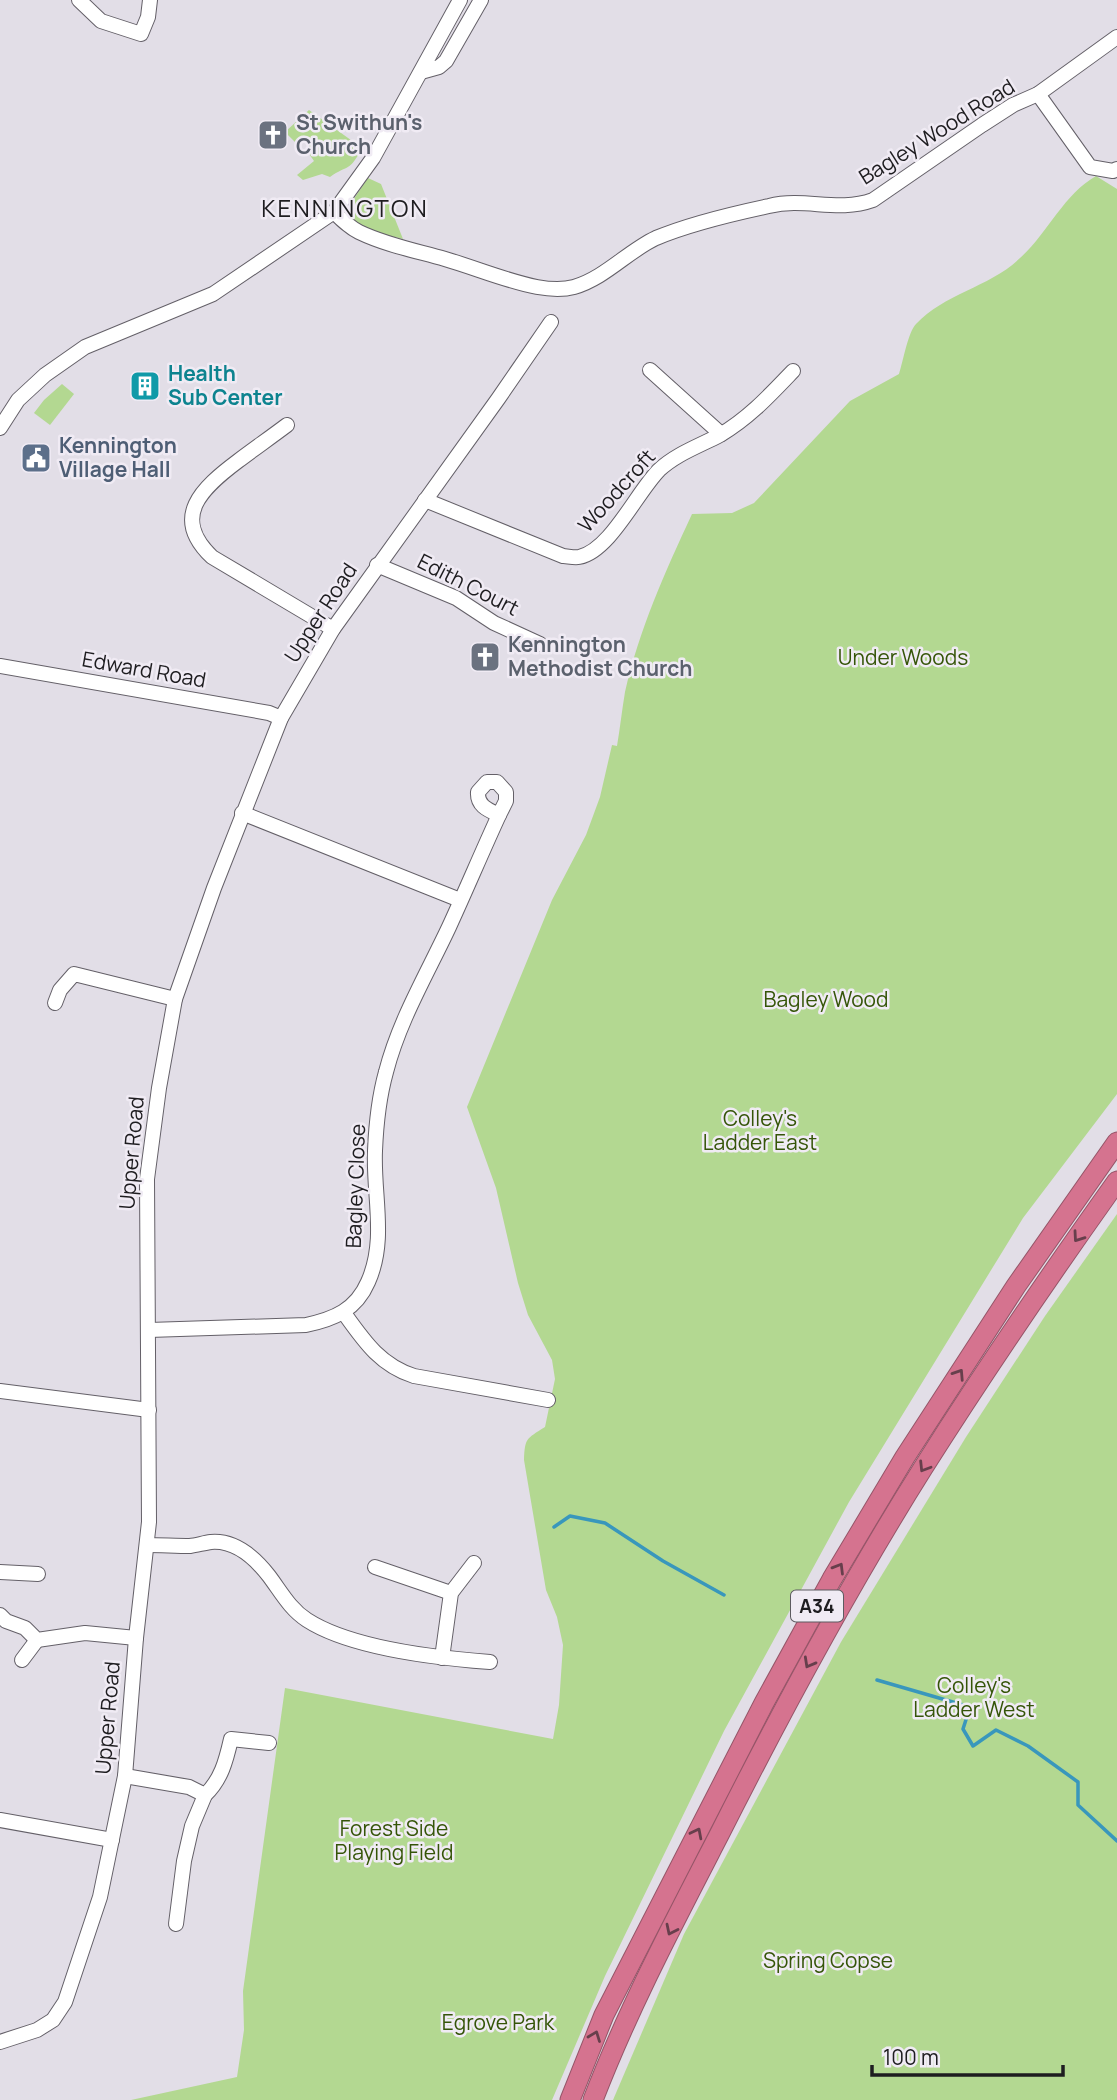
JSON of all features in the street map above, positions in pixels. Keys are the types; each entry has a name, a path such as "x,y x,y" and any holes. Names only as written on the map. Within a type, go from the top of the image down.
{"highway":[{"name":"A34","path":"570,2100 604,2015 764,1703 832,1579 905,1457 1016,1286 1117,1142"},
{"name":"A34","path":"593,2100 624,2024 690,1891 781,1713 842,1604 923,1469 1034,1299 1117,1181"}],"street":[{"path":"79,0 101,21 141,34 148,16 150,0"},
{"path":"0,428 18,400 45,375 85,347 213,294 334,212 373,158 460,0"},
{"path":"421,72 439,67 446,61 481,0"},
{"name":"Bagley Wood Road","path":"334,212 347,225 387,241 538,287 573,287 657,238 700,225 791,202 843,207 873,200 1013,105 1038,94 1117,37"},
{"path":"1038,94 1090,167 1113,171 1117,169"},
{"name":"Upper Road","path":"0,2042 37,2029 53,2020 65,2002 100,1897 125,1776 149,1522 147,1179 159,1088 175,999 242,813 281,718 333,629 551,322"},
{"path":"650,370 721,434"},
{"name":"Woodcroft","path":"425,500 563,556 578,557 592,551 604,540 659,470 687,451 721,434 754,411 793,371"},
{"path":"287,425 205,488 195,504 192,527 198,541 212,557 333,629"},
{"name":"Edith Court","path":"377,565 456,598 494,623 540,643"},
{"name":"Edward Road","path":"0,666 269,713 281,718"},
{"path":"242,813 460,900"},
{"name":"Bagley Close","path":"344,1313 357,1301 368,1282 376,1256 379,1227 375,1152 386,1072 399,1032 499,816"},
{"path":"55,1003 60,990 74,975 175,999"},
{"path":"149,1330 306,1325 344,1313 367,1345 396,1370 414,1376 548,1400"},
{"path":"0,1391 149,1410"},
{"path":"147,1545 191,1546 214,1542 238,1547 255,1560 286,1602 309,1621 333,1633 442,1658 490,1661"},
{"path":"442,1658 452,1593 474,1563"},
{"path":"375,1567 452,1593"},
{"path":"0,1572 38,1574"},
{"path":"0,1615 25,1628 37,1640"},
{"path":"22,1660 37,1640 85,1633 136,1638"},
{"path":"176,1924 192,1826 205,1795 216,1785 221,1774 230,1739 269,1743"},
{"path":"125,1776 189,1787 205,1795"},
{"path":"0,1820 112,1840"}],"green space":[{"path":"309,110 362,148 351,165 330,177 322,174 303,180 297,175 314,161 307,151 309,144 304,139 296,143 285,132"},
{"name":"Bagley Wood","path":"1096,176 1117,189 1117,1094 1023,1218 849,1502 724,1731 605,1976 552,2100 131,2100 237,2077 244,2030 243,1991 285,1688 553,1739 559,1705 563,1645 557,1617 546,1590 524,1460 528,1440 545,1427 555,1379 552,1360 528,1315 496,1188 467,1107 552,900 586,835 600,797 612,745 617,746 625,692 645,624 692,514 732,513 754,503 850,401 899,374 908,340 916,324 940,305 1008,268 1030,248 1074,193"},
{"path":"368,178 381,184 403,239 367,229 350,216 353,200"},
{"path":"62,384 74,394 50,425 34,413"},
{"path":"1117,1214 1117,2100 613,2100 684,1934 841,1642 966,1437 1045,1316"}],"waterway":[{"path":"554,1527 570,1516 605,1523 663,1561 724,1595"},
{"path":"877,1680 970,1707 963,1729 973,1746 996,1730 1028,1746 1078,1782 1078,1805 1117,1841"}],"place":[{"name":"St Swithun's Church","path":"273,135"},
{"name":"Health Sub Center","path":"145,386"},
{"name":"Kennington Village Hall","path":"36,458"},
{"name":"Kennington Methodist Church","path":"485,657"}],"district":[{"name":"KENNINGTON","path":"345,209"}],"park label":[{"name":"Under Woods","path":"903,658"},
{"name":"Colley's Ladder East","path":"760,1131"},
{"name":"Colley's Ladder West","path":"974,1698"},
{"name":"Forest Side Playing Field","path":"394,1841"},
{"name":"Spring Copse","path":"828,1961"},
{"name":"Egrove Park","path":"498,2023"}]}
